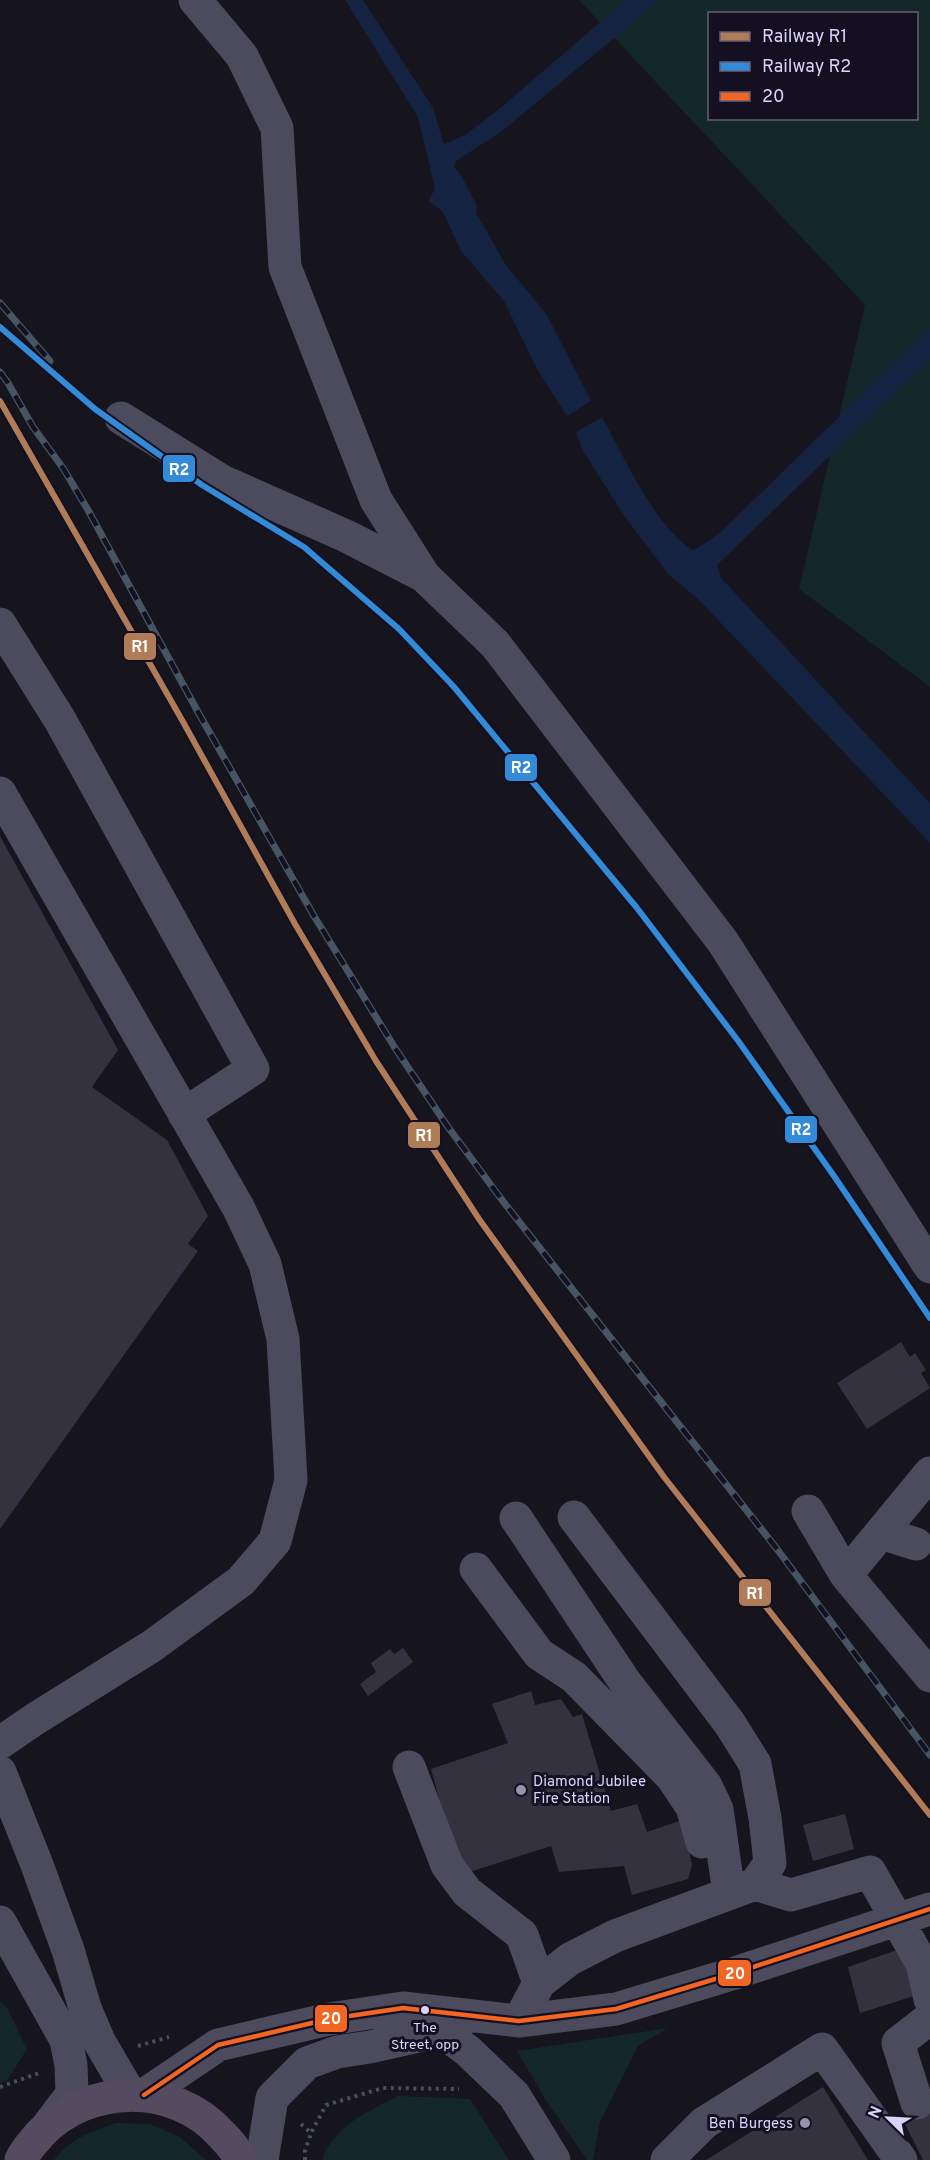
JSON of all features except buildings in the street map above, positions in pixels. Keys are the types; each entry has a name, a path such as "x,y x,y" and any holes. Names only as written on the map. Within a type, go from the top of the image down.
{"main road":[{"path":"15,2156 50,2123 83,2104 116,2095 137,2095 181,2105 212,2124 237,2152 241,2160"}],"street":[{"path":"195,0 242,56 277,128 285,267 376,500 423,576 495,644 723,942 930,1267"},
{"path":"121,418 222,481 346,536 423,576"},
{"path":"0,624 60,720 253,1069 184,1114"},
{"path":"0,793 238,1207 265,1264 283,1339 291,1480 275,1541 241,1581 152,1646 0,1743"},
{"path":"846,1575 930,1473"},
{"path":"808,1511 846,1575 930,1676"},
{"path":"519,2021 539,1983 570,1959 615,1936 730,1894 770,1863 755,1764 730,1724 574,1517"},
{"path":"516,1518 625,1682 706,1786 717,1809 730,1894"},
{"path":"881,1533 916,1544"},
{"path":"476,1569 539,1654 574,1677 672,1777 692,1807 702,1840 730,1894"},
{"path":"409,1767 447,1865 467,1892 522,1935 539,1983"},
{"path":"0,1772 37,1864 85,2008 99,2042 137,2095 218,2045 329,2019 403,2008 454,2023 468,2051 514,2095 554,2160"},
{"path":"730,1894 791,1895 870,1872 922,1964 930,1999"},
{"path":"262,2160 272,2098 307,2063 337,2052 370,2047 454,2023 519,2021 616,2009 735,1973 930,1908"},
{"path":"0,1922 66,2040 71,2065 72,2094 50,2123"},
{"path":"0,1948 37,1986"},
{"path":"0,1964 37,1986"},
{"path":"917,2103 898,2043 930,2018"},
{"path":"668,2160 704,2123 822,2049 902,2160"}],"path":[{"path":"0,2087 29,2076"},
{"path":"305,2160 305,2151 311,2133"}],"green space":[{"path":"579,0 930,0 930,687 799,589 865,305"},
{"path":"0,2002 6,2006 27,2049 7,2081 0,2083"},
{"path":"668,2028 638,2046 600,2122 593,2160 587,2160 545,2099 517,2051"},
{"path":"398,2096 470,2099 509,2160 322,2160 327,2148 343,2129 364,2114"},
{"path":"116,2123 150,2124 180,2137 206,2160 54,2160 74,2141"}],"water":[{"path":"345,0 363,0 433,108 444,144 465,135 498,110 626,0 660,0 501,132 456,161 454,167 461,175 477,206 476,213 506,265 547,315 591,401 567,416 537,369 504,301 461,251 443,212 429,201 435,188 418,117"},
{"path":"930,328 930,359 717,565 722,579 930,803 930,843 698,599 669,575 625,517 583,451 576,432 602,417 652,507 678,539 692,550 696,549 720,533"}],"railway":[{"path":"0,303 50,361"},
{"path":"0,327 95,409 202,485 304,547 399,629 454,687 637,908 739,1042 834,1176 930,1318"},
{"path":"0,372 88,510 198,712 314,916 395,1048 448,1127 502,1200 777,1549 930,1755"}],"rail line":[{"name":"R2","path":"0,327 95,409 202,485 304,547 399,629 454,687 637,908 739,1042 834,1176 930,1318"},
{"name":"R1","path":"0,401 182,720 295,924 376,1061 479,1219 664,1477 930,1815"}],"transit line":[{"name":"20","path":"144,2095 218,2045 329,2019 403,2008 519,2021 616,2009 735,1973 930,1909"}],"place":[{"name":"Diamond Jubilee Fire Station","path":"521,1790"},
{"name":"The Street, opp","path":"425,2010"},
{"name":"Ben Burgess","path":"805,2123"}]}
